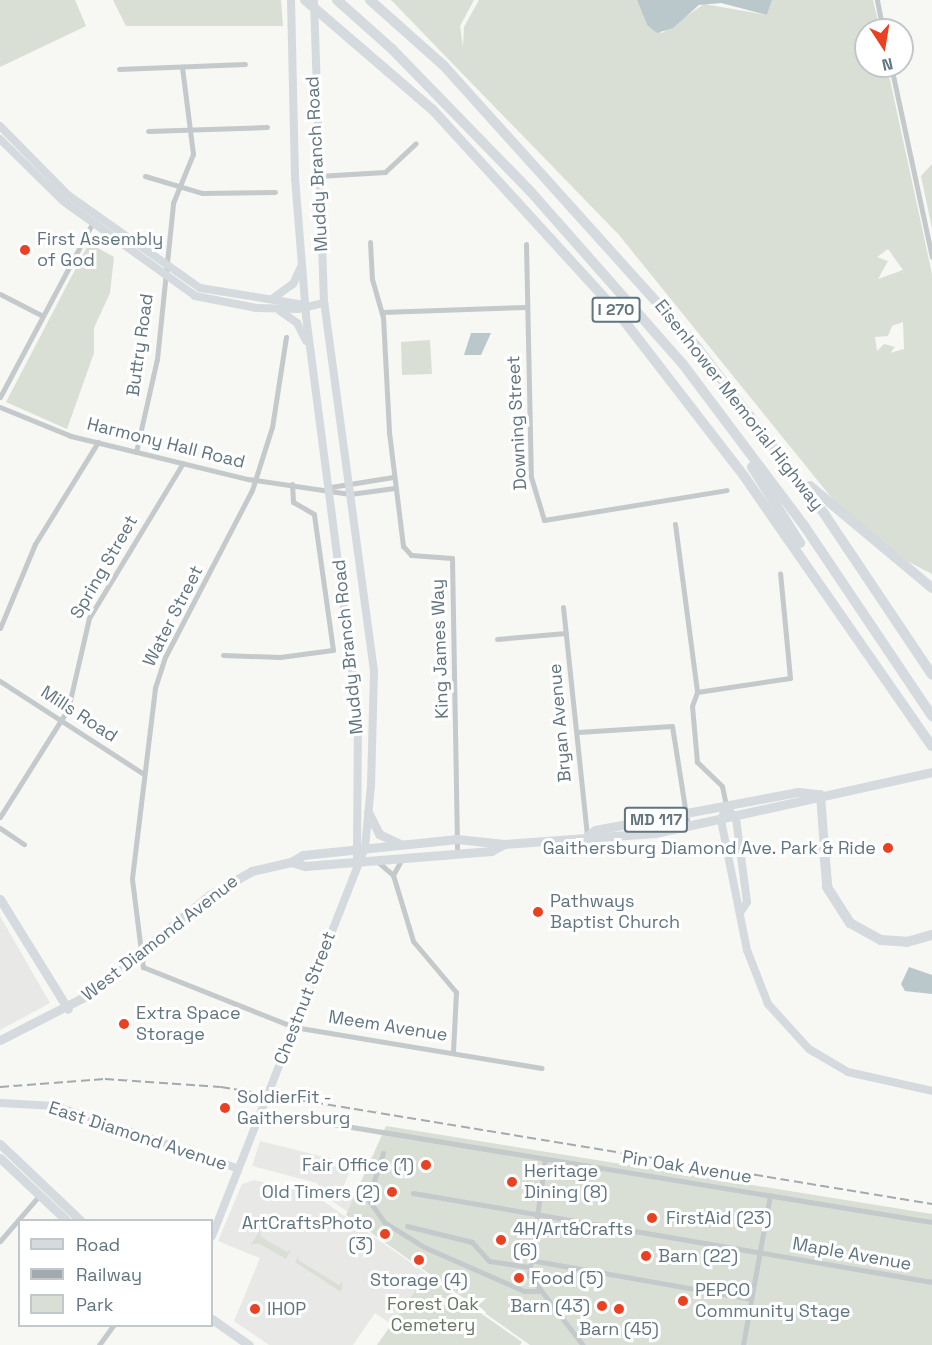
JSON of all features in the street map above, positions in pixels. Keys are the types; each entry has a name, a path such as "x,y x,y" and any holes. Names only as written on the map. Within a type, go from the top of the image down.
{"highway":[{"name":"I 270","path":"305,0 433,110 615,309 744,476 932,746"},
{"name":"I 270","path":"337,0 392,49 531,192 718,412 805,527 932,716"},
{"name":"Eisenhower Memorial Highway","path":"370,0 444,66 601,236 696,346 786,463 932,675"},
{"path":"718,412 876,665"},
{"path":"786,463 932,588"},
{"path":"824,849 827,887 850,923 881,940 908,942 932,936"}],"main road":[{"name":"West Diamond Avenue","path":"0,1040 68,1009 140,955 224,884 258,868 291,862 303,855 457,839 504,844 587,836 599,840 736,818 820,794 932,772"},
{"name":"West Diamond Avenue","path":"587,836 595,830 685,816 798,792 820,794"},
{"path":"820,794 824,849"},
{"path":"368,812 379,834 402,845"},
{"name":"West Diamond Avenue","path":"291,862 305,866 405,855 491,851 504,844"},
{"path":"0,899 68,1009"},
{"path":"0,1144 78,1219"},
{"path":"0,1158 37,1198 63,1219"},
{"path":"213,1320 249,1345"}],"street":[{"name":"Muddy Branch Road","path":"314,0 316,176 324,303 374,670 368,812 365,848 360,860"},
{"path":"877,0 881,18"},
{"name":"Muddy Branch Road","path":"291,4 305,305 358,714 353,850"},
{"path":"119,69 245,64"},
{"name":"Buttry Road","path":"136,452 157,359 164,269 181,186 191,161 193,130 182,67"},
{"path":"894,78 932,257"},
{"path":"0,126 51,181 207,301 274,309 324,303"},
{"path":"148,131 267,127"},
{"path":"0,139 92,224 164,269 209,292 305,305"},
{"path":"316,176 385,172 416,143"},
{"path":"145,176 201,193 275,192"},
{"path":"0,397 41,315 92,224"},
{"name":"King James Way","path":"370,242 372,279 382,312 393,477 405,552 452,558 457,851"},
{"name":"Downing Street","path":"526,244 531,477 544,520 727,490"},
{"path":"268,300 293,284 302,265"},
{"path":"0,294 41,315"},
{"path":"382,312 527,307"},
{"path":"274,309 297,323 310,346"},
{"name":"Water Street","path":"140,955 132,879 142,773 160,669 256,480 272,427 286,337"},
{"name":"Harmony Hall Road","path":"0,407 98,442 136,452 256,480 330,487"},
{"path":"0,628 35,544 98,442"},
{"name":"Spring Street","path":"0,817 61,719 89,618 183,463"},
{"path":"330,487 393,477"},
{"path":"223,656 280,657 333,650 314,514 293,502 292,484"},
{"path":"330,487 350,494 395,488"},
{"path":"675,525 697,692 692,706 697,762 722,786 726,807 736,818 747,902 742,910"},
{"path":"697,692 790,678 780,573"},
{"name":"Bryan Avenue","path":"563,607 578,732 587,836"},
{"path":"497,639 567,633"},
{"name":"Mills Road","path":"0,681 142,773"},
{"path":"578,732 668,724 677,738 688,827"},
{"path":"726,807 721,820 742,910 752,971 787,1029 848,1072 932,1090"},
{"path":"0,828 24,844"},
{"path":"353,850 360,860"},
{"path":"393,875 405,855"},
{"path":"374,859 393,875 413,941 456,992 453,1052"},
{"name":"Chestnut Street","path":"213,1234 360,860"},
{"name":"Meem Avenue","path":"140,955 152,974 294,1027 542,1068"},
{"name":"East Diamond Avenue","path":"0,1103 56,1106 239,1169"},
{"name":"Pin Oak Avenue","path":"260,1112 932,1222"},
{"path":"383,1153 368,1199 384,1222 424,1247 524,1292 540,1291"},
{"path":"545,1160 529,1267 540,1291 583,1345"},
{"name":"Maple Avenue","path":"413,1193 932,1282"},
{"path":"743,1345 770,1195"},
{"path":"19,1219 37,1198"},
{"path":"0,1241 18,1220"},
{"path":"407,1226 472,1242 489,1261 529,1267"},
{"path":"530,1260 751,1299"},
{"path":"99,1345 112,1327"}],"shaded area":[{"path":"637,0 772,0 767,15 721,3 699,5 673,28 657,33 647,25"},
{"path":"471,333 491,333 481,355 464,355"},
{"path":"0,916 50,1003 0,1030"},
{"path":"909,967 932,975 932,994 905,991 901,984"},
{"path":"260,1141 353,1164 342,1190 355,1196 348,1212 323,1195 317,1183 252,1166"},
{"path":"254,1180 312,1193 427,1274 391,1324 375,1313 353,1345 269,1345 234,1321 260,1258 218,1241 242,1184"}],"green space":[{"path":"0,0 75,0 86,26 0,67"},
{"path":"113,0 281,0 283,26 126,26"},
{"path":"391,0 474,0 460,26 463,47 464,27 479,0 637,0 647,25 662,33 704,4 767,15 772,0 873,0 877,18 854,18 854,78 890,78 932,274 932,574 907,561 835,502 619,235","holes":["888,249 903,270 878,279 888,261 877,257","903,322 904,349 890,353 895,347 884,344 877,351 875,337 888,336 892,326"]},
{"path":"932,164 932,228 921,176"},
{"path":"89,243 114,257 110,293 94,328 94,353 67,429 6,402"},
{"path":"430,340 432,374 402,375 401,342"},
{"path":"386,1126 932,1214 932,1345 530,1345 346,1215"},
{"path":"260,1230 261,1237 287,1252 291,1249 286,1259 258,1243 251,1245"},
{"path":"299,1255 298,1260 339,1285 343,1282 341,1292 295,1262"},
{"name":"Forest Oak Cemetery","path":"426,1275 522,1342 520,1345 377,1345"}],"railway":[{"path":"0,1087 105,1079 221,1087 932,1204"}],"place":[{"name":"First Assembly of God","path":"25,250"},
{"name":"Gaithersburg Diamond Ave. Park & Ride","path":"888,848"},
{"name":"Pathways Baptist Church","path":"538,912"},
{"name":"Extra Space Storage","path":"124,1024"},
{"name":"SoldierFit - Gaithersburg","path":"225,1108"},
{"name":"Fair Office (1)","path":"426,1165"},
{"name":"Heritage Dining (8)","path":"512,1182"},
{"name":"Old Timers (2)","path":"392,1192"},
{"name":"FirstAid (23)","path":"652,1218"},
{"name":"ArtCraftsPhoto (3)","path":"385,1234"},
{"name":"4H/Art&Crafts (6)","path":"501,1240"},
{"name":"Barn (22)","path":"646,1256"},
{"name":"Storage (4)","path":"419,1260"},
{"name":"Food (5)","path":"519,1278"},
{"name":"PEPCO Community Stage","path":"683,1301"},
{"name":"Barn (43)","path":"602,1306"},
{"name":"IHOP","path":"255,1309"},
{"name":"Barn (45)","path":"619,1309"}]}
